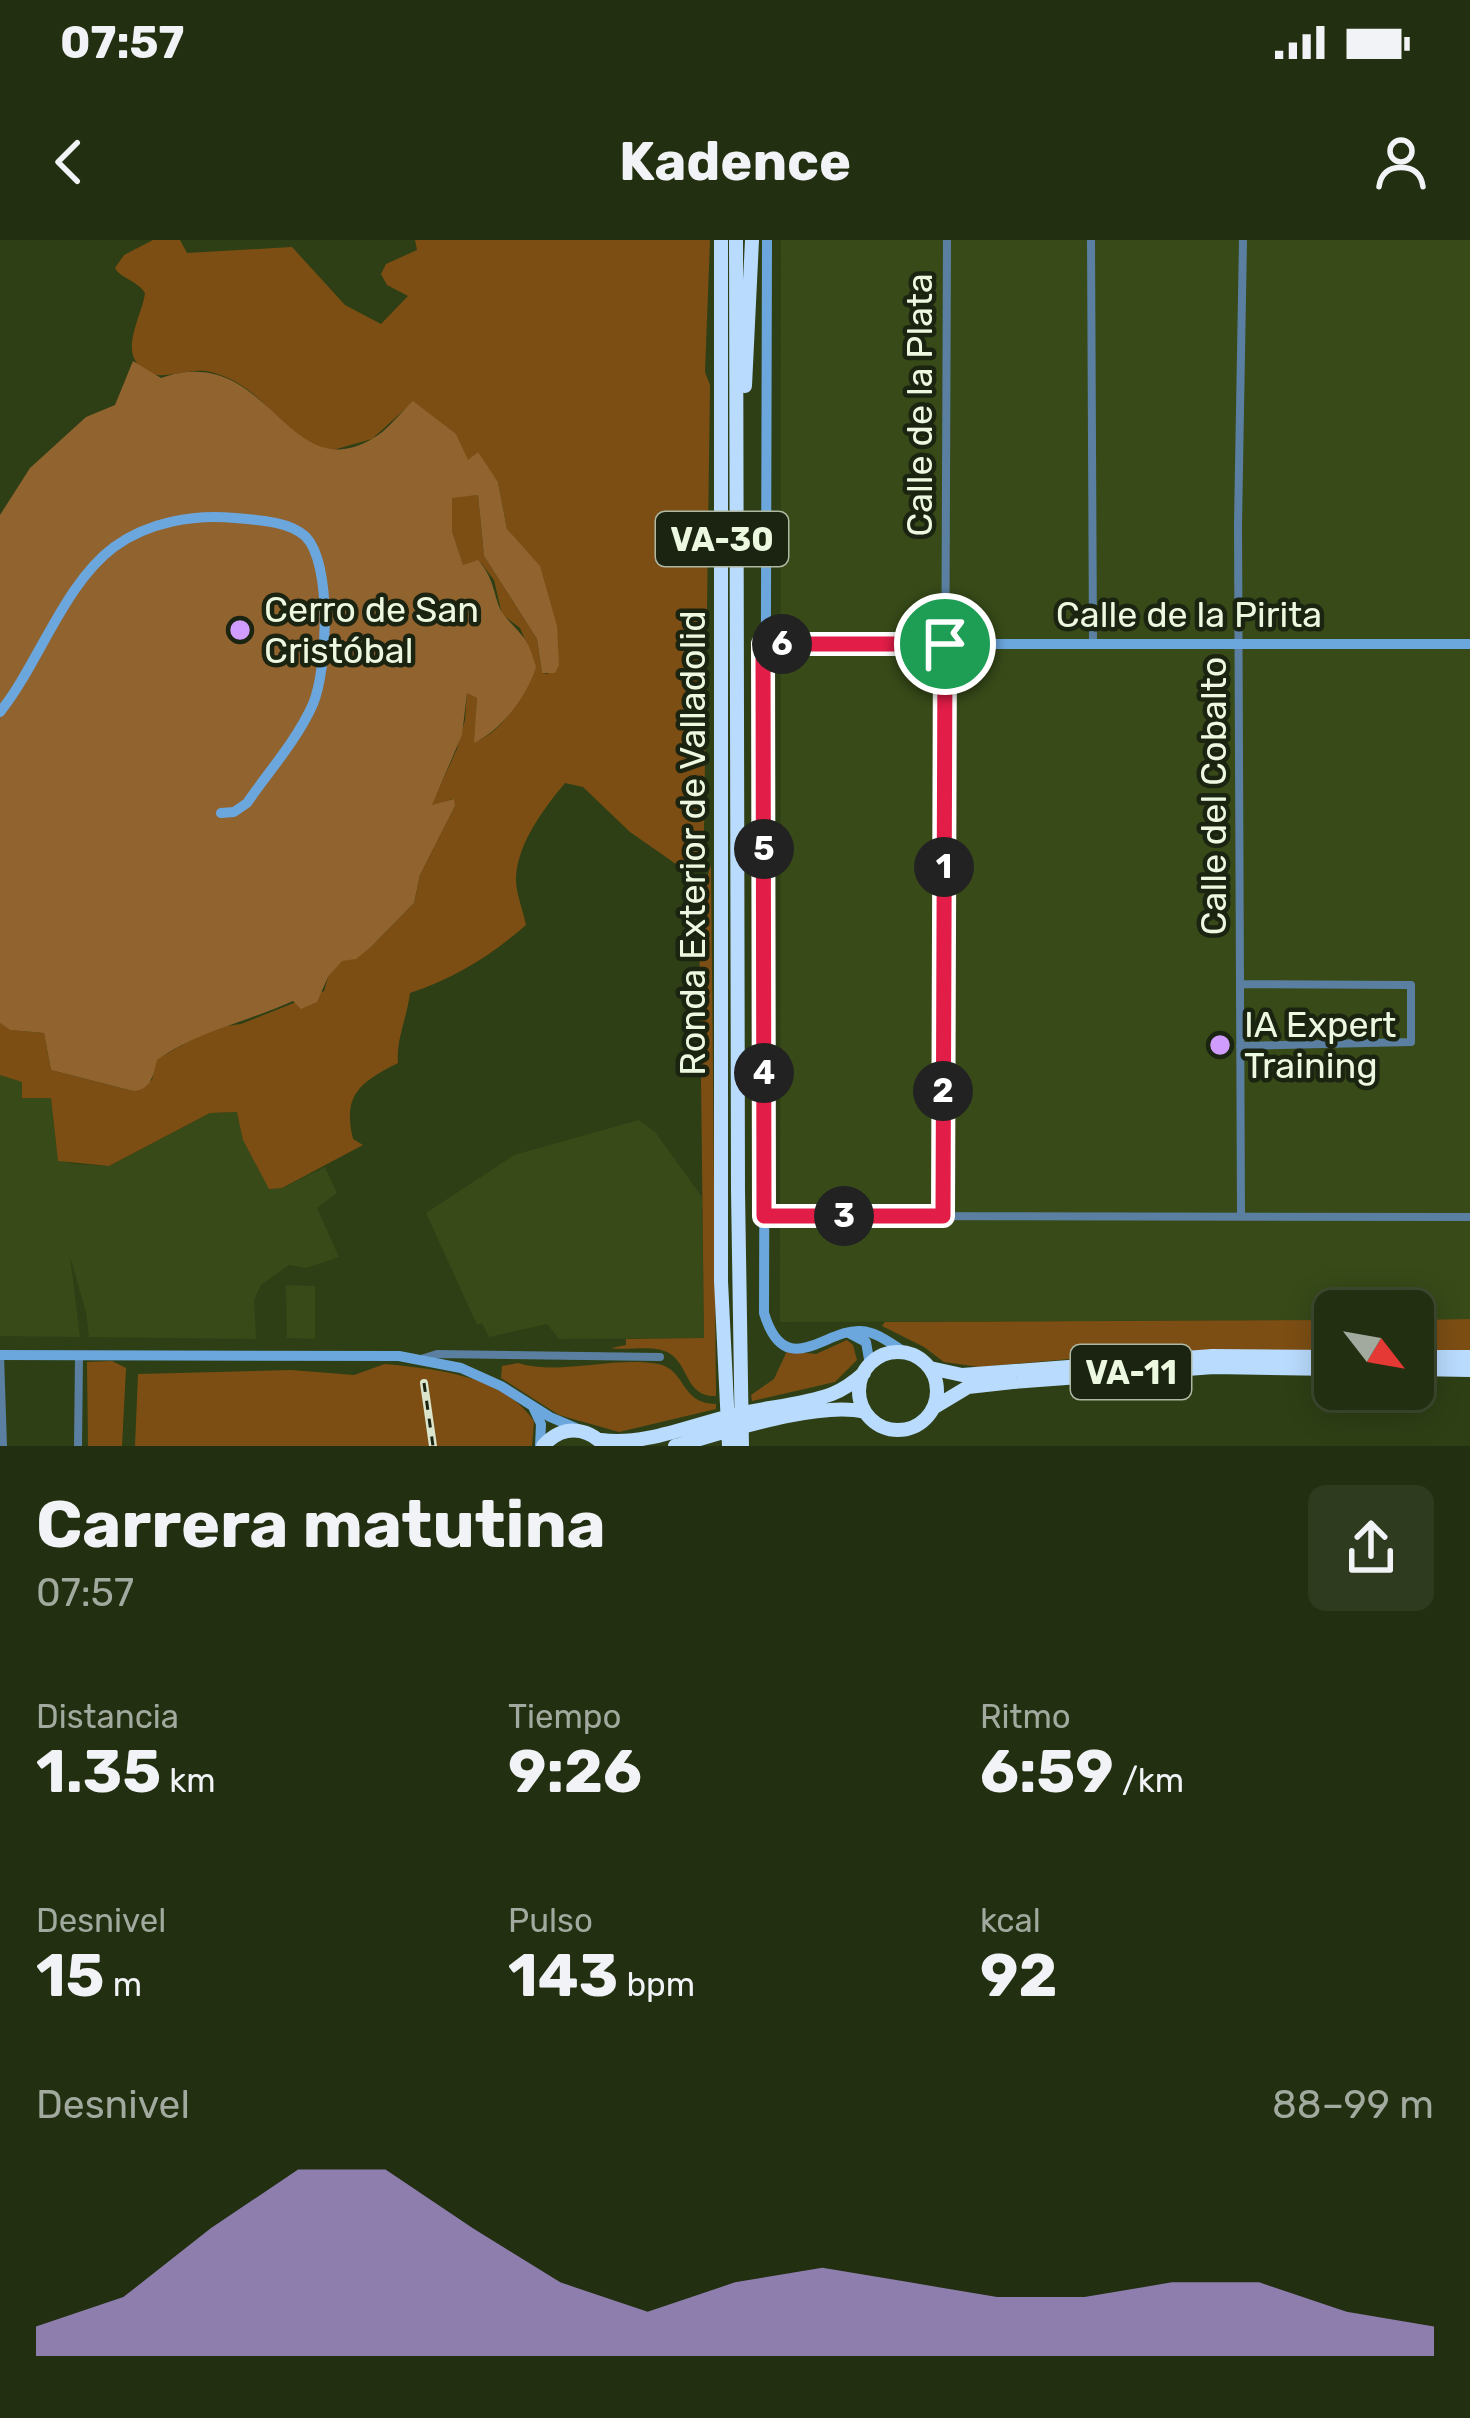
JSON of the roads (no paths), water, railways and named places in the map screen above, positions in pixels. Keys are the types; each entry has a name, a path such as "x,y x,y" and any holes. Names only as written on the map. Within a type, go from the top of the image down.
{"highway":[{"name":"Ronda Exterior de Valladolid","path":"721,240 730,838 721,1281 742,1446"},
{"name":"Ronda Exterior de Valladolid","path":"730,838 736,240"},
{"path":"737,462 743,427 752,240"},
{"path":"542,1446 562,1431 579,1430 603,1443 617,1444 819,1399 842,1390 888,1353 905,1352"},
{"name":"VA-11","path":"905,1352 929,1368 962,1375 1212,1356 1314,1358"},
{"path":"1434,1357 1470,1357"},
{"name":"VA-11","path":"918,1424 933,1408 968,1388 1214,1367 1314,1369"},
{"path":"929,1368 936,1384 933,1408"},
{"path":"865,1412 859,1393 867,1369"},
{"path":"1434,1370 1470,1370"},
{"name":"Ronda Exterior de Valladolid","path":"729,1446 733,1380"},
{"path":"675,1446 849,1408 865,1412 900,1446 918,1424"},
{"path":"708,1446 819,1411"},
{"path":"886,1428 901,1430 918,1424"}],"street":[{"path":"767,240 763,1304 771,1331 787,1344 804,1349 846,1333 867,1332 905,1352"},
{"path":"1091,240 1093,644"},
{"name":"Calle de la Plata","path":"943,1216 946,241"},
{"name":"Calle del Cobalto","path":"1241,243 1241,1216"},
{"path":"0,712 85,580 127,538 196,517 250,519 295,529 312,544 320,570 320,683 307,717 247,803 234,812 221,813"},
{"name":"Calle de la Pirita","path":"763,644 1470,644"},
{"name":"Calle del Cobalto","path":"1240,984 1411,985 1411,1042 1240,1046"},
{"path":"764,1216 1470,1217"},
{"path":"846,1333 866,1342 867,1369"},
{"path":"421,1359 437,1354 660,1358"},
{"path":"3,1446 0,1355 421,1359 490,1380 579,1430"},
{"path":"78,1446 79,1355"},
{"path":"490,1380 490,1364 497,1357"},
{"path":"532,1406 541,1424 542,1446"}],"railway":[{"path":"424,1383 433,1446"}],"place":[{"name":"Cerro de San Cristóbal","path":"240,630"},
{"name":"IA Expert Training","path":"1220,1045"}]}
